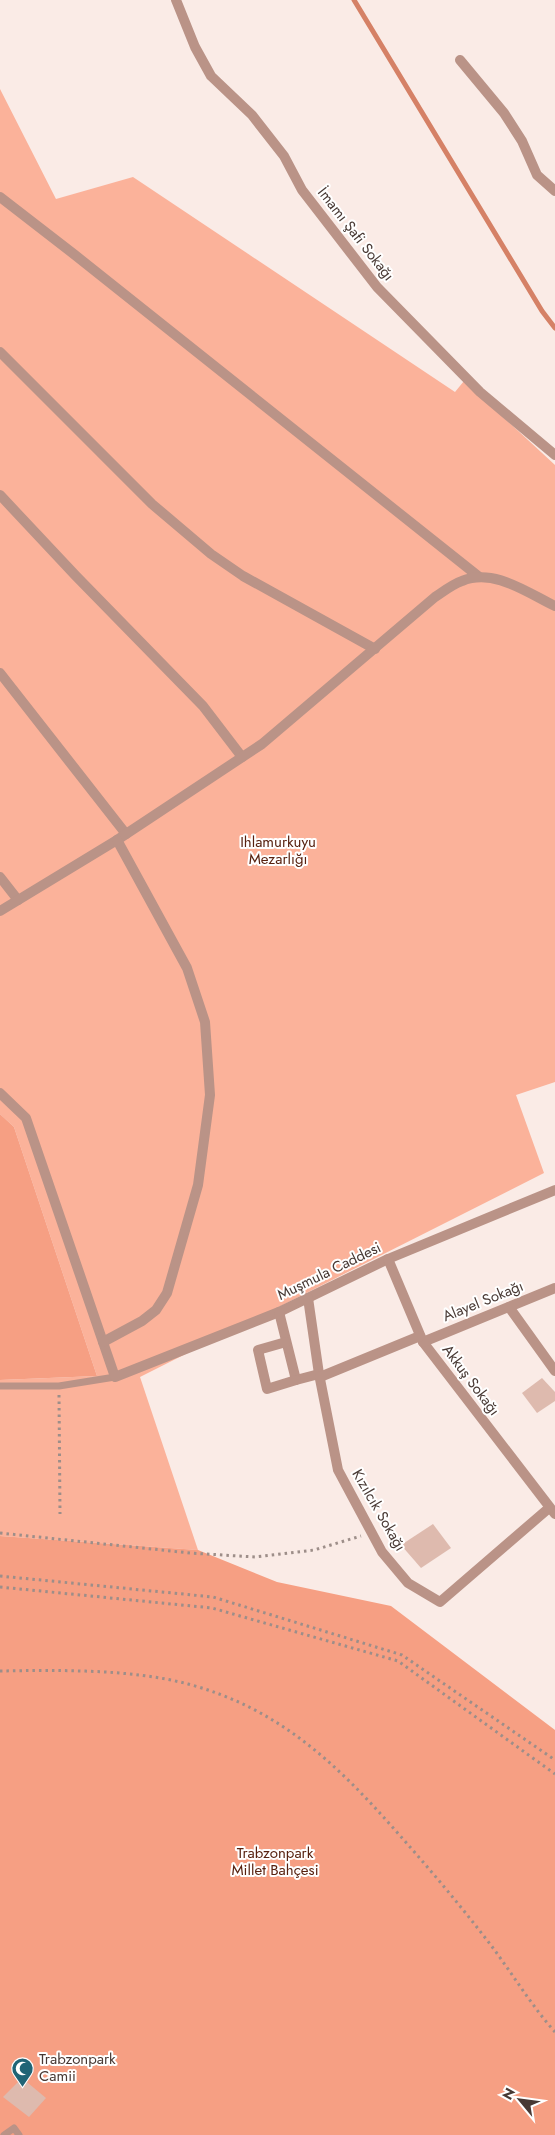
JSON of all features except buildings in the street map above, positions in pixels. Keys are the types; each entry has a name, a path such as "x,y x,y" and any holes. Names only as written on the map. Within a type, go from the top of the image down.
{"street":[{"name":"İmamı Şafi Sokağı","path":"176,0 195,46 211,76 252,115 284,156 302,190 377,287 480,392 555,455"},
{"path":"460,60 504,113 522,141 537,175 555,191"},
{"path":"0,197 478,576"},
{"path":"0,352 152,504 211,554 243,576 374,649"},
{"path":"0,495 203,706 242,757"},
{"path":"0,912 117,840 262,744 435,596 461,581 478,576 498,578 555,606"},
{"path":"0,673 126,834"},
{"path":"102,1342 142,1321 156,1310 167,1293 198,1185 210,1094 205,1022 187,968 117,840"},
{"path":"0,877 18,900"},
{"path":"0,1093 26,1118 115,1377"},
{"name":"Muşmula Caddesi","path":"115,1377 279,1312 388,1259 555,1190"},
{"name":"Akkuş Sokağı","path":"388,1259 421,1339 552,1511"},
{"name":"Alayel Sokağı","path":"296,1380 319,1376 509,1307 555,1288"},
{"name":"Kızılcık Sokağı","path":"308,1298 319,1376 338,1470 382,1552 408,1583 440,1602 552,1511"},
{"path":"509,1307 555,1371"},
{"path":"279,1312 296,1380 267,1389 258,1350 286,1342"}],"lane":[{"path":"0,1386 59,1386 115,1377"},
{"path":"4,2135 14,2128 19,2135"}],"path":[{"path":"59,1386 60,1514"},
{"path":"0,1533 190,1553 255,1557 314,1550 372,1532"},
{"path":"0,1576 213,1597 402,1654 555,1760"},
{"path":"0,1587 212,1608 398,1661 555,1774"},
{"path":"0,1671 69,1670 164,1679 211,1691 233,1700 283,1726 320,1753 414,1850 491,1945 555,2032"}],"green space":[{"name":"Ihlamurkuyu Mezarlığı","path":"0,89 56,199 133,177 455,392 464,381 555,465 555,1082 516,1095 544,1173 140,1377 198,1550 0,1536 0,1380 97,1376 14,1127 0,1114"},
{"path":"0,1114 14,1127 97,1376 0,1380"},
{"name":"Trabzonpark Millet Bahçesi","path":"0,1536 198,1550 277,1582 391,1606 555,1730 555,2135 0,2135"}],"waterway":[{"path":"354,0 542,311 555,328"}],"place":[{"name":"Trabzonpark Camii","path":"23,2087"}]}
